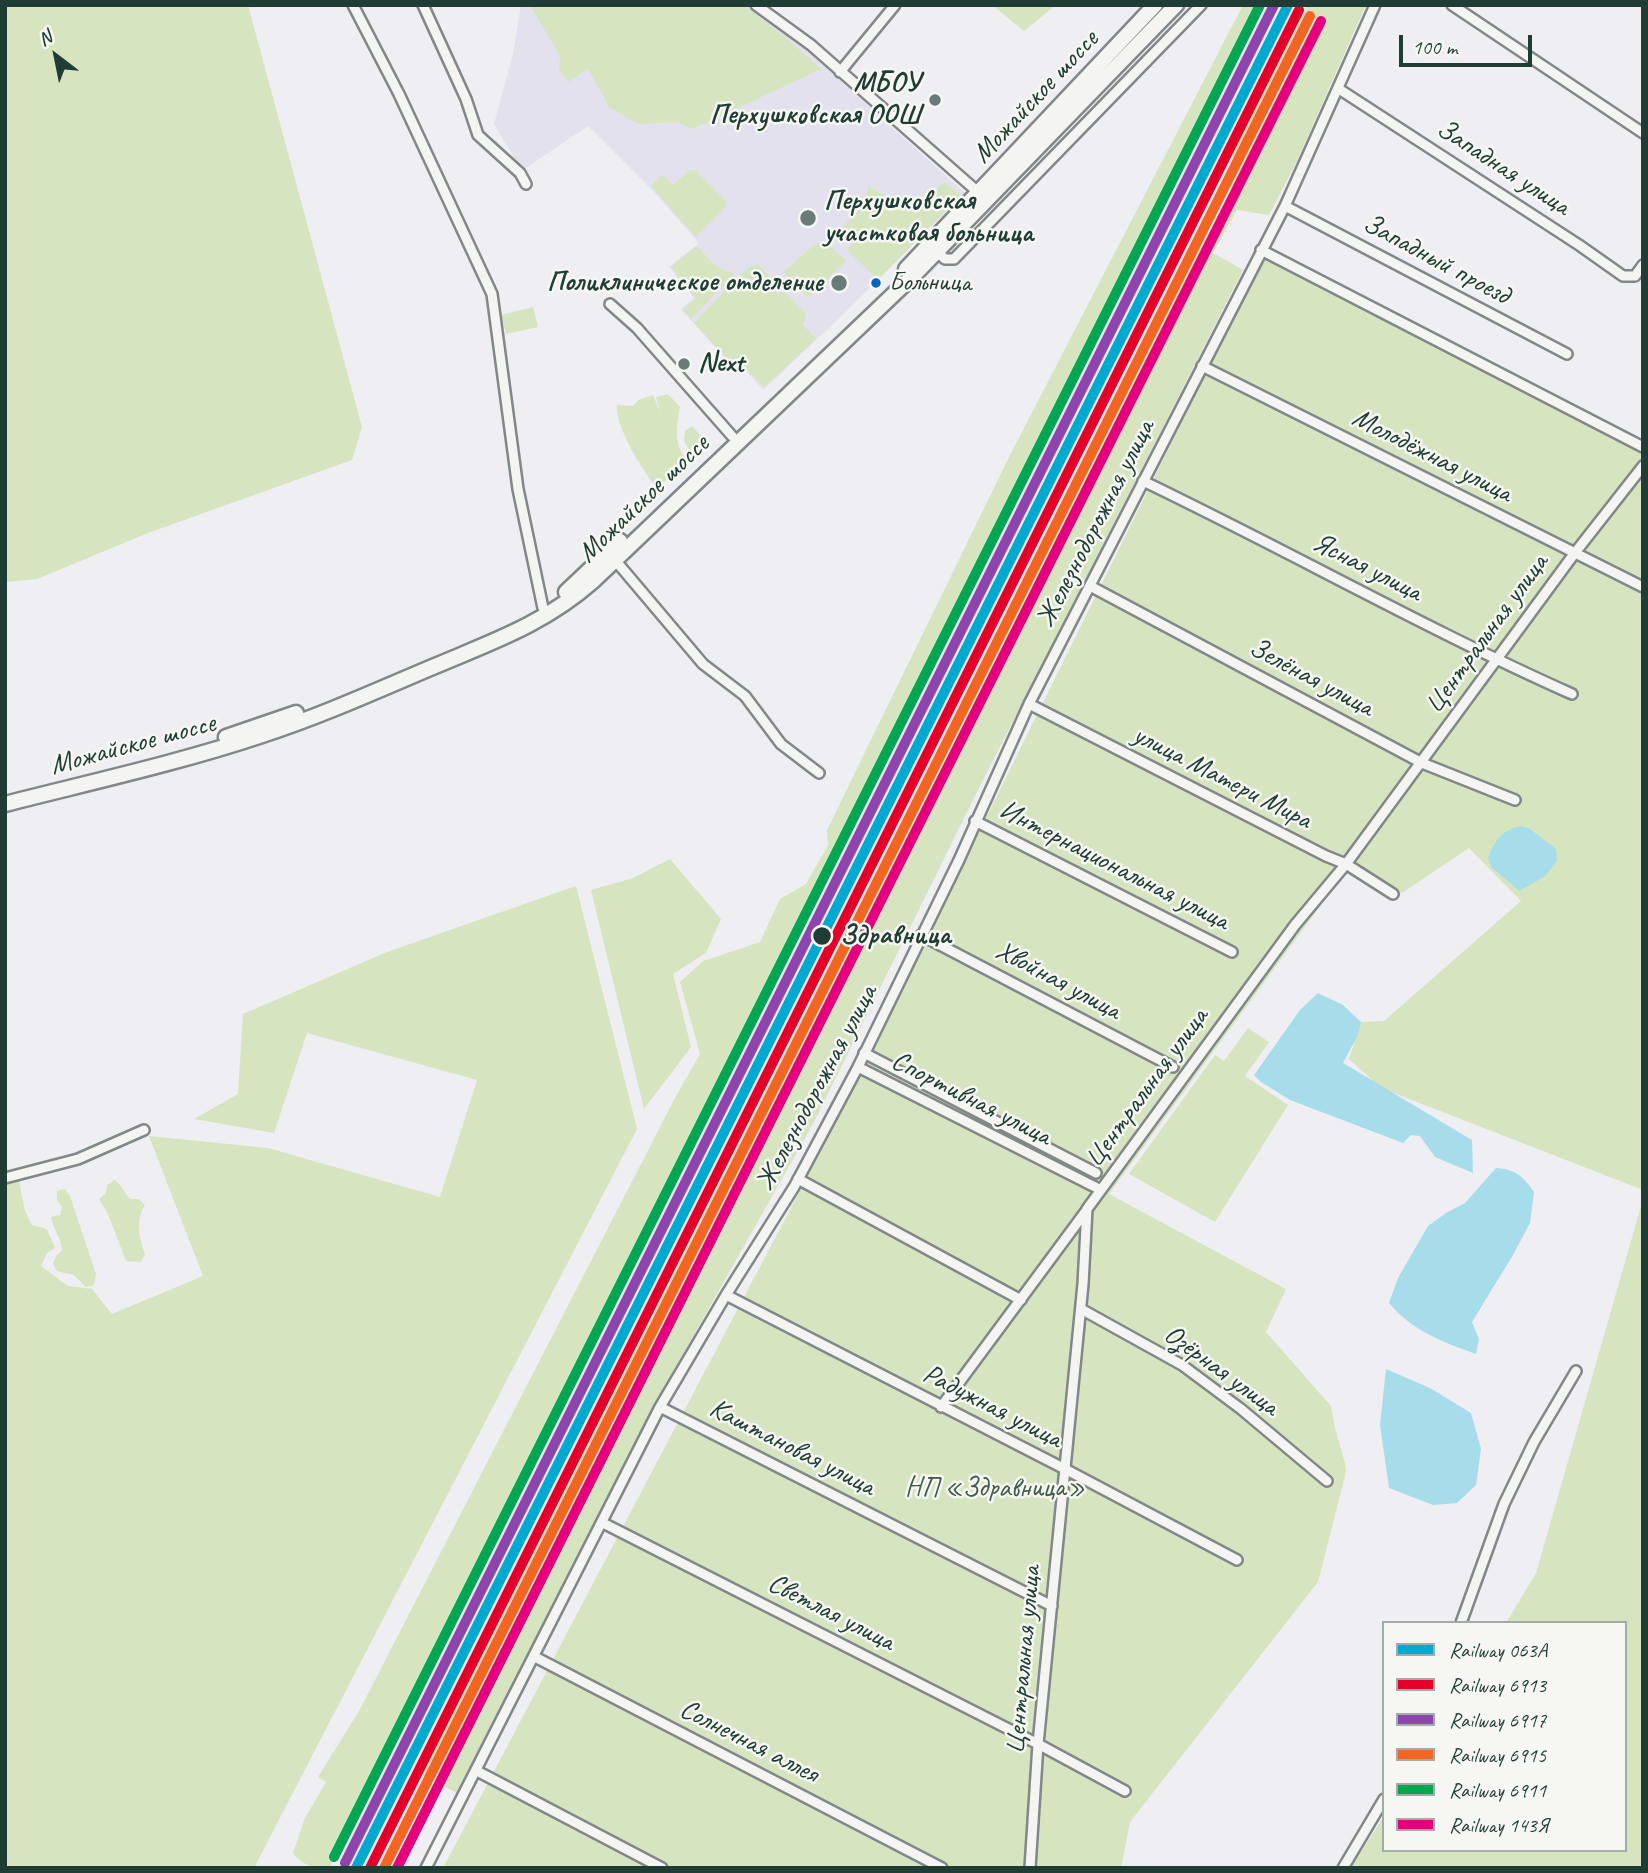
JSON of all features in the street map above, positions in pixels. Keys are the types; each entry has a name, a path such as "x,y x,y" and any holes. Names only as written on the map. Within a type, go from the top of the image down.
{"main road":[{"name":"Можайское шоссе","path":"5,794 216,740 295,714 542,608 569,590 909,266 1155,5"},
{"name":"Можайское шоссе","path":"5,804 218,749 275,731 349,703 547,616 575,597 937,252 1176,5"}],"street":[{"path":"352,5 399,94 492,294 518,489 542,608"},
{"path":"423,5 466,99 478,135 520,173 526,184"},
{"path":"756,5 811,45 979,193"},
{"path":"840,72 895,5"},
{"path":"937,252 945,259 954,259 1200,5"},
{"name":"Железнодорожная улица","path":"426,1868 660,1407 798,1179 858,1067 959,860 1029,704 1285,206 1375,5"},
{"path":"1452,5 1643,134"},
{"name":"Западная улица","path":"1339,89 1623,276 1631,277 1642,267"},
{"name":"Западный проезд","path":"1285,206 1567,354"},
{"path":"1261,250 1643,447"},
{"path":"610,304 638,328 732,436"},
{"name":"Молодёжная улица","path":"1202,366 1643,587"},
{"name":"Центральная улица","path":"1030,1868 1038,1744 1081,1309 1087,1209 1288,934 1346,864 1574,554 1643,466"},
{"name":"Ясная улица","path":"1143,481 1219,517 1496,660 1572,694"},
{"path":"615,560 703,664 745,696 781,744 819,773"},
{"name":"Зелёная улица","path":"1090,586 1422,763 1515,800"},
{"name":"улица Матери Мира","path":"1029,704 1346,864 1393,894"},
{"name":"Интернациональная улица","path":"975,821 1232,952"},
{"name":"Хвойная улица","path":"921,934 1173,1067"},
{"path":"864,1053 1096,1173"},
{"name":"Спортивная улица","path":"858,1067 1101,1190"},
{"path":"5,1178 78,1159 144,1130"},
{"path":"798,1179 1021,1300"},
{"path":"941,1407 1087,1209"},
{"name":"Радужная улица","path":"726,1295 1237,1560"},
{"name":"Озёрная улица","path":"1081,1309 1182,1365 1241,1409 1327,1482"},
{"path":"1462,1621 1504,1504 1534,1442 1576,1371"},
{"name":"Каштановая улица","path":"660,1407 1052,1606"},
{"name":"Светлая улица","path":"603,1523 1125,1791"},
{"name":"Солнечная аллея","path":"534,1657 942,1868"},
{"path":"477,1771 662,1868"},
{"path":"1343,1868 1382,1803"}],"shaded area":[{"name":"Перхушковская участковая больница","path":"521,5 749,5 787,33 965,193 763,390 737,361 731,365 681,309 694,298 669,267 699,243 654,192 588,126 526,168 515,159 494,124 513,54"}],"green space":[{"path":"5,5 248,5 362,427 352,460 148,533 37,579 5,582"},
{"path":"530,5 743,5 783,35 821,69 693,129 677,122 639,124 610,108 588,69 568,82 559,69 560,56"},
{"path":"992,5 1056,5 1024,31"},
{"path":"1243,5 1262,5 960,608 633,1247 352,1829 329,1868 305,1863 293,1853 305,1818 326,1782 318,1777 359,1711 700,1054 680,982 703,961 760,942 780,899 806,884 828,845 827,830 1009,457"},
{"path":"1308,5 1366,5 1296,163 1269,215 1237,210 1213,253 1243,270 977,792 813,1124 661,1393 459,1794 422,1775 1180,267 1199,250 1231,192 1233,152"},
{"path":"690,170 695,170 724,199 727,206 696,237 651,186 662,175 673,185"},
{"path":"944,182 961,195 878,280 847,250 853,243 840,230 865,203 868,186 898,202 929,198"},
{"path":"825,241 846,261 808,298 783,272 814,245"},
{"path":"697,246 718,267 735,273 691,319 683,310 696,298 671,267"},
{"name":"НП «Здравница»","path":"1268,247 1643,441 1643,1190 1381,1088 1349,1059 1361,1022 1384,1021 1521,901 1469,848 1402,893 1351,864 1109,1194 1286,1289 1266,1332 1331,1406 1346,1472 1318,1582 1130,1822 1121,1868 443,1868 831,1132"},
{"path":"757,264 776,282 777,294 785,293 806,314 803,325 816,339 764,387 737,359 731,363 694,323 747,268"},
{"path":"533,307 538,327 506,334 501,315"},
{"path":"668,394 680,407 678,441 687,460 658,488 631,449 620,424 617,405 633,406 639,400 653,395 660,412 656,397"},
{"path":"692,426 704,439 691,454 684,441 685,431"},
{"path":"670,859 721,919 706,953 673,974 691,1047 644,1109 591,890 633,878"},
{"path":"576,886 637,1129 254,1868 5,1868 5,1184 19,1181 25,1211 32,1225 47,1229 55,1248 47,1253 41,1266 68,1286 92,1289 112,1314 203,1276 149,1136 268,1148 440,1197 477,1080 307,1033 274,1133 194,1119 238,1094 243,1014 387,952"},
{"path":"1248,1028 1269,1042 1245,1076 1288,1105 1215,1222 1129,1174 1215,1055 1224,1061"},
{"path":"115,1180 130,1199 139,1199 145,1205 139,1223 145,1254 141,1262 126,1261 108,1214 99,1199 106,1193 107,1185"},
{"path":"65,1189 70,1196 96,1274 94,1285 86,1287 74,1275 57,1271 53,1264 62,1250 51,1217 60,1215 62,1207 57,1200 57,1191"},
{"path":"1643,1199 1643,1868 1351,1868 1382,1819 1382,1852 1627,1852 1627,1621 1507,1621 1536,1573"}],"water":[{"path":"1521,826 1530,829 1556,849 1557,861 1545,876 1520,891 1492,868 1488,858 1500,837"},
{"path":"1318,993 1343,1005 1361,1022 1358,1035 1343,1063 1472,1140 1473,1173 1435,1157 1420,1136 1411,1135 1403,1143 1290,1100 1254,1075 1300,1010"},
{"path":"1496,1168 1518,1175 1534,1192 1530,1223 1472,1322 1479,1339 1476,1354 1418,1328 1389,1303 1398,1278 1428,1226 1465,1203"},
{"path":"1386,1369 1430,1388 1471,1413 1481,1449 1476,1485 1457,1503 1433,1505 1389,1488 1380,1425"}],"rail line":[{"name":"6911","path":"334,1857 1260,5"},
{"name":"6917","path":"345,1863 1274,5"},
{"name":"063А","path":"356,1868 1288,5"},
{"name":"6913","path":"370,1868 1299,10"},
{"name":"6915","path":"384,1868 1310,16"},
{"name":"143Я","path":"397,1868 1321,21"}],"place":[{"name":"МБОУ Перхушковская ООШ","path":"935,100"},
{"name":"Перхушковская участковая больница","path":"808,218"},
{"name":"Поликлиническое отделение","path":"839,283"},
{"name":"Больница","path":"876,283"},
{"name":"Next","path":"684,364"},
{"name":"Здравница","path":"822,936"}]}
